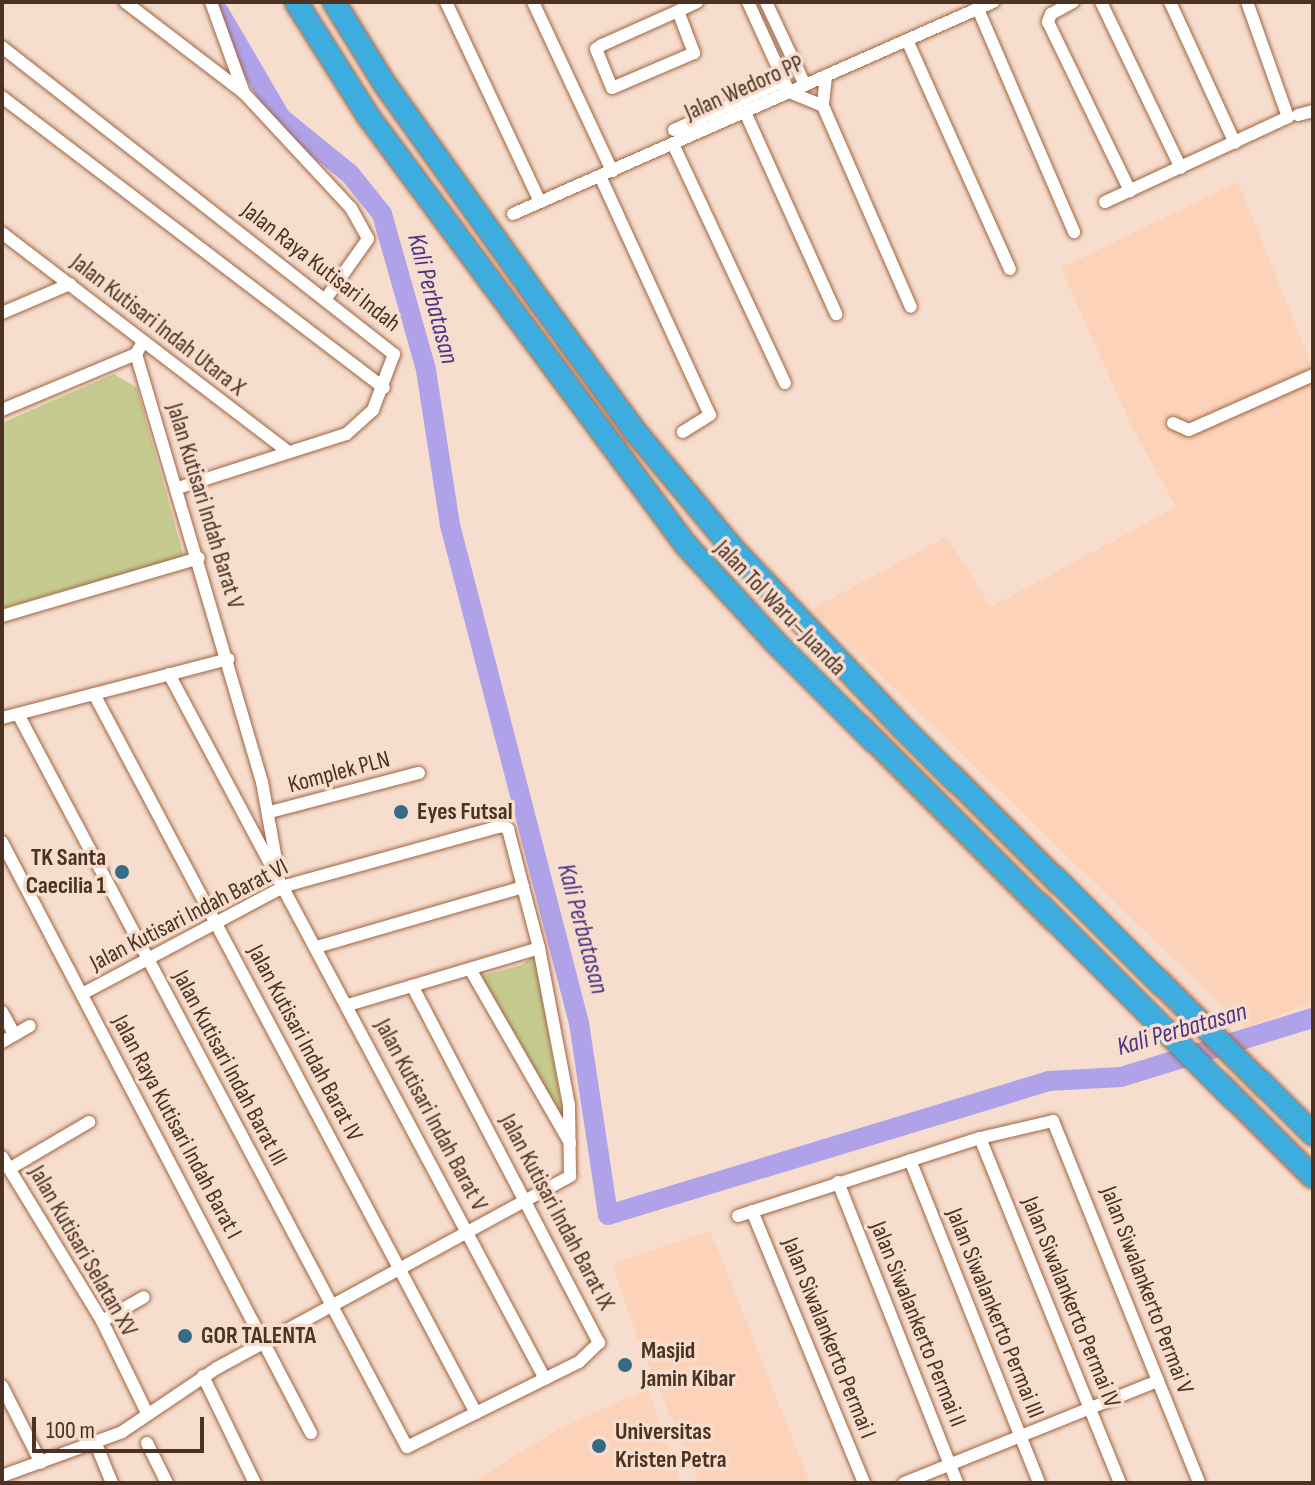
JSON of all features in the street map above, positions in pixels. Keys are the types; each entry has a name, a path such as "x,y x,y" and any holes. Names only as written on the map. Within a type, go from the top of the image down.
{"highway":[{"name":"Jalan Tol Waru–Juanda","path":"296,2 368,116 608,446 732,597 1313,1177"},
{"name":"Jalan Tol Waru–Juanda","path":"334,2 431,151 634,430 819,642 1313,1134"}],"street":[{"path":"125,2 244,93 332,184 367,233 363,251 327,297"},
{"path":"211,2 244,93"},
{"path":"446,2 540,202"},
{"path":"533,2 710,415 683,432"},
{"path":"678,11 696,52 612,88 596,49 697,2"},
{"path":"748,2 787,86 823,106"},
{"path":"766,2 805,85"},
{"name":"Jalan Wedoro PP","path":"513,214 606,173 673,137 745,112 787,86 805,85 993,2"},
{"path":"1101,2 1181,168"},
{"path":"1170,2 1235,143"},
{"path":"1105,202 1235,143 1289,114 1247,2"},
{"path":"1066,3 1048,22 1130,191"},
{"path":"978,9 1074,232"},
{"path":"907,40 1010,269"},
{"name":"Jalan Raya Kutisari Indah","path":"2,47 393,351 394,366 384,388"},
{"path":"773,57 789,51"},
{"path":"826,76 823,106 911,307"},
{"path":"785,383 673,137 787,86"},
{"path":"2,97 384,388 357,427 334,440 287,451 178,488"},
{"path":"1298,115 1313,111"},
{"path":"745,112 836,314"},
{"name":"Jalan Kutisari Indah Utara X","path":"2,233 287,451"},
{"path":"2,313 70,284"},
{"path":"2,410 136,354 143,342"},
{"name":"Jalan Kutisari Indah Barat V","path":"136,354 199,558 270,812 277,872"},
{"path":"1173,423 1189,430 1313,375"},
{"path":"2,616 199,558"},
{"path":"2,718 228,659"},
{"name":"Jalan Kutisari Indah Barat V","path":"169,674 285,886 545,1379"},
{"name":"Jalan Kutisari Indah Barat IV","path":"94,694 476,1413"},
{"name":"Jalan Kutisari Indah Barat III","path":"18,714 403,1442"},
{"name":"Komplek PLN","path":"270,812 419,773"},
{"name":"Jalan Kutisari Indah Barat VI","path":"82,994 285,886 501,826 509,832 523,887"},
{"name":"Jalan Raya Kutisari Indah Barat I","path":"2,842 311,1433"},
{"path":"2,1476 96,1444 136,1423 146,1411 203,1376 527,1201 571,1174 572,1146 560,1043 523,887 317,947"},
{"path":"348,1005 539,948"},
{"path":"470,969 572,1146"},
{"name":"Jalan Kutisari Indah Barat IX","path":"403,1442 411,1446 545,1379 592,1354 599,1343 412,986"},
{"path":"2,1012 14,1034"},
{"path":"2,1042 30,1026"},
{"name":"Jalan Siwalankerto Permai V","path":"980,1138 1046,1119 1058,1128 1199,1483"},
{"path":"6,1163 89,1122"},
{"path":"738,1216 980,1138"},
{"name":"Jalan Siwalankerto Permai IV","path":"980,1138 1120,1483"},
{"name":"Jalan Siwalankerto Permai III","path":"910,1160 1039,1483"},
{"name":"Jalan Kutisari Selatan XV","path":"6,1163 102,1321 146,1411"},
{"name":"Jalan Siwalankerto Permai II","path":"838,1182 957,1483"},
{"name":"Jalan Siwalankerto Permai I","path":"752,1211 864,1483"},
{"path":"102,1321 144,1297"},
{"path":"203,1376 255,1483"},
{"path":"904,1483 1158,1381"},
{"path":"2,1386 41,1463"},
{"path":"136,1423 167,1483"},
{"path":"96,1444 112,1483"}],"shaded area":[{"path":"1238,182 1313,368 1313,1002 1245,1028 812,609 946,537 991,607 1176,507 1130,423 1061,268"},
{"path":"709,1231 810,1483 699,1483 640,1345 612,1264"},
{"name":"Universitas Kristen Petra","path":"648,1389 681,1483 471,1483 562,1427"}],"green space":[{"path":"114,374 137,388 184,557 2,608 2,423"},
{"path":"534,955 565,1124 477,977 522,965"}],"waterway":[{"name":"Kali Perbatasan","path":"219,12 281,118 350,174 382,214 426,370 450,525 579,1023 608,1215 1048,1081 1121,1077 1313,1018"}],"place":[{"name":"Eyes Futsal","path":"401,812"},
{"name":"TK Santa Caecilia 1","path":"122,872"},
{"name":"GOR TALENTA","path":"185,1336"},
{"name":"Masjid Jamin Kibar","path":"625,1365"},
{"name":"Universitas Kristen Petra","path":"599,1446"}]}
